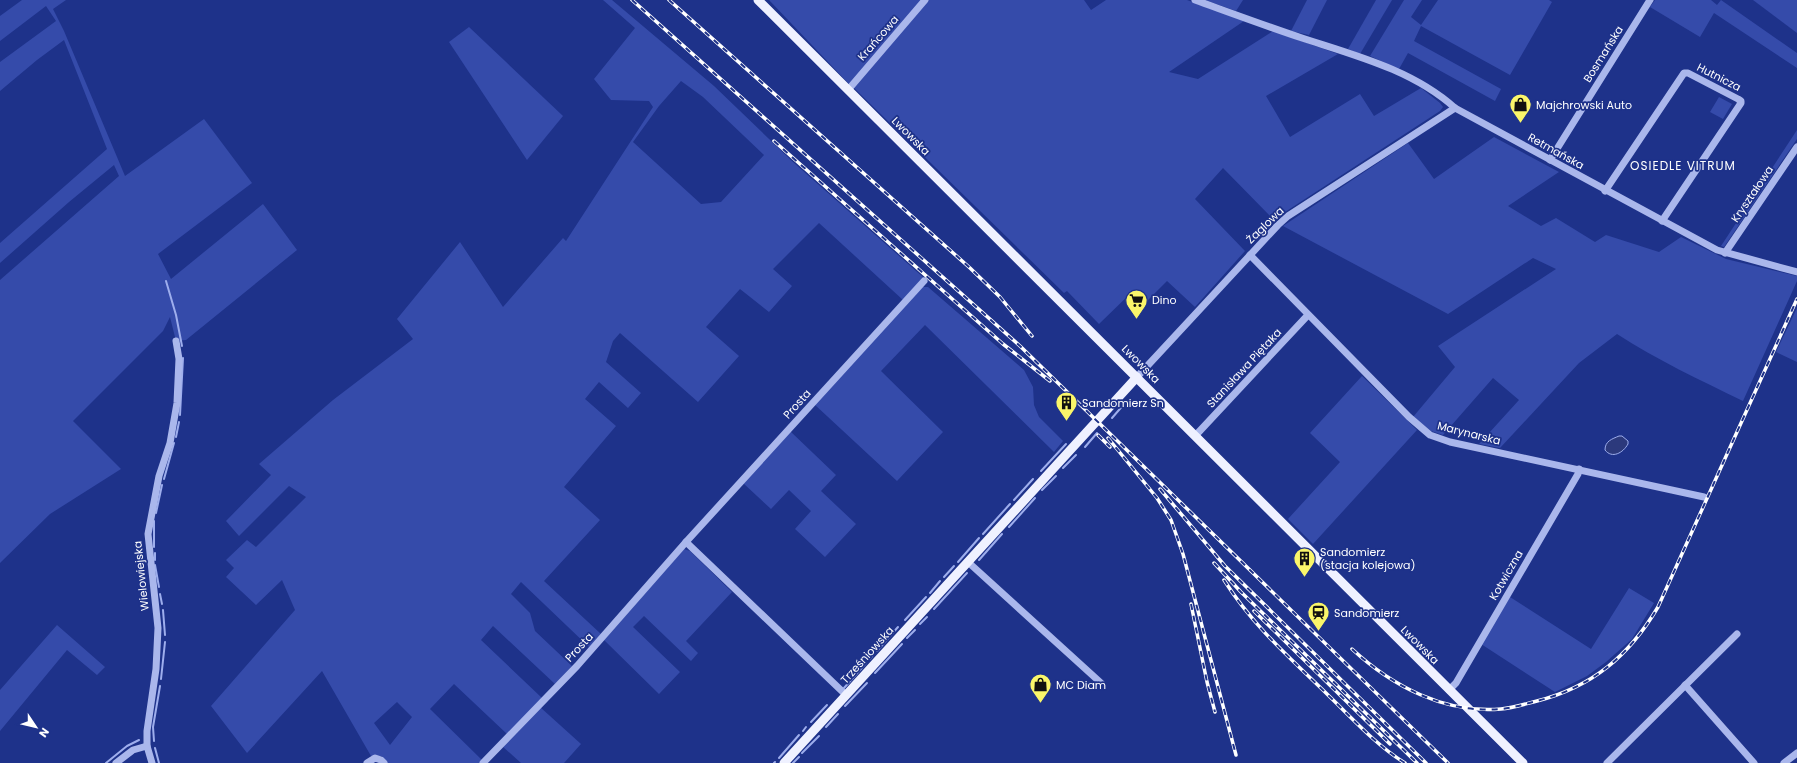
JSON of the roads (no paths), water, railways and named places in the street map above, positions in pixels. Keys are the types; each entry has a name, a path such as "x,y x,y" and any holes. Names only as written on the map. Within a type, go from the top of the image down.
{"main road":[{"name":"Lwowska","path":"758,0 1196,435 1523,763"},
{"name":"Trześniowska","path":"784,763 1137,377"}],"street":[{"name":"Krańcowa","path":"848,90 925,0"},
{"name":"Retmańska","path":"1195,0 1380,64 1428,88 1455,108 1605,191 1725,254 1797,272"},
{"name":"Bosmańska","path":"1550,160 1650,0"},
{"name":"Hutnicza","path":"1605,191 1684,73 1688,73 1740,100 1741,103 1662,221"},
{"name":"Żaglowa","path":"1137,377 1288,216 1455,108"},
{"name":"Kryształowa","path":"1725,254 1797,147"},
{"name":"Marynarska","path":"1250,255 1409,417 1430,435 1450,442 1704,497"},
{"name":"Prosta","path":"483,763 577,666 686,542 924,281"},
{"name":"Stanisława Piętaka","path":"1196,435 1308,315"},
{"name":"Wielowiejska","path":"152,763 147,746 147,731 156,669 158,628 148,534 159,476 170,444 176,403 179,359 176,340"},
{"name":"Kotwiczna","path":"1449,690 1456,684 1579,469"},
{"path":"686,542 846,695"},
{"path":"968,562 1101,683"},
{"path":"1607,763 1737,634"},
{"path":"1685,685 1754,763"},
{"path":"116,763 133,750 147,746"},
{"path":"1784,763 1797,752"},
{"path":"367,763 372,759 378,758 384,763"}],"waterway":[{"path":"166,281 176,315 182,346"},
{"path":"180,415 183,358"},
{"path":"1112,418 1125,403"},
{"path":"176,437 179,422"},
{"path":"1085,447 1097,433"},
{"path":"164,479 174,443"},
{"path":"1041,471 1066,444"},
{"path":"1063,468 1076,455"},
{"path":"1042,490 1056,476"},
{"path":"1014,500 1033,479"},
{"path":"156,513 162,485"},
{"path":"1009,527 1035,498"},
{"path":"983,534 1010,504"},
{"path":"154,521 154,547"},
{"path":"979,560 1002,534"},
{"path":"958,562 979,538"},
{"path":"155,553 155,560"},
{"path":"155,565 159,587"},
{"path":"944,577 954,566"},
{"path":"934,609 967,573"},
{"path":"930,593 940,581"},
{"path":"160,594 162,604"},
{"path":"905,620 926,597"},
{"path":"163,610 165,635"},
{"path":"920,624 927,617"},
{"path":"877,651 898,627"},
{"path":"907,638 915,630"},
{"path":"161,679 165,642"},
{"path":"875,673 902,644"},
{"path":"870,659 873,655"},
{"path":"844,688 866,663"},
{"path":"845,706 867,683"},
{"path":"154,741 153,727 160,686"},
{"path":"811,722 827,705"},
{"path":"826,727 838,714"},
{"path":"803,731 806,727"},
{"path":"779,758 799,735"},
{"path":"802,753 819,736"},
{"path":"106,763 127,746 139,740"},
{"path":"155,748 159,763"},
{"path":"793,763 799,757"}],"railway":[{"path":"632,0 1020,346 1448,763"},
{"path":"669,0 970,268 1000,297 1032,336"},
{"path":"774,141 1003,344 1050,381"},
{"path":"1352,649 1384,675 1420,695 1460,707 1480,709 1510,708 1557,695 1592,678 1607,667 1635,640 1647,625 1658,607 1797,299"},
{"path":"1098,435 1110,447"},
{"path":"1108,438 1157,498 1171,520 1183,554 1236,755"},
{"path":"1160,489 1225,566 1426,763"},
{"path":"1214,563 1241,592 1417,763"},
{"path":"1224,580 1247,612 1286,654 1374,740 1405,763"},
{"path":"1191,604 1207,682 1215,712"},
{"path":"1254,611 1390,744"}],"place":[{"name":"Majchrowski Auto","path":"1520,124"},
{"name":"Dino","path":"1136,320"},
{"name":"Sandomierz Sn","path":"1066,422"},
{"name":"Sandomierz (stacja kolejowa)","path":"1305,578"},
{"name":"Sandomierz","path":"1318,632"},
{"name":"MC Diam","path":"1040,704"}],"district":[{"name":"OSIEDLE VITRUM","path":"1683,166"}]}
